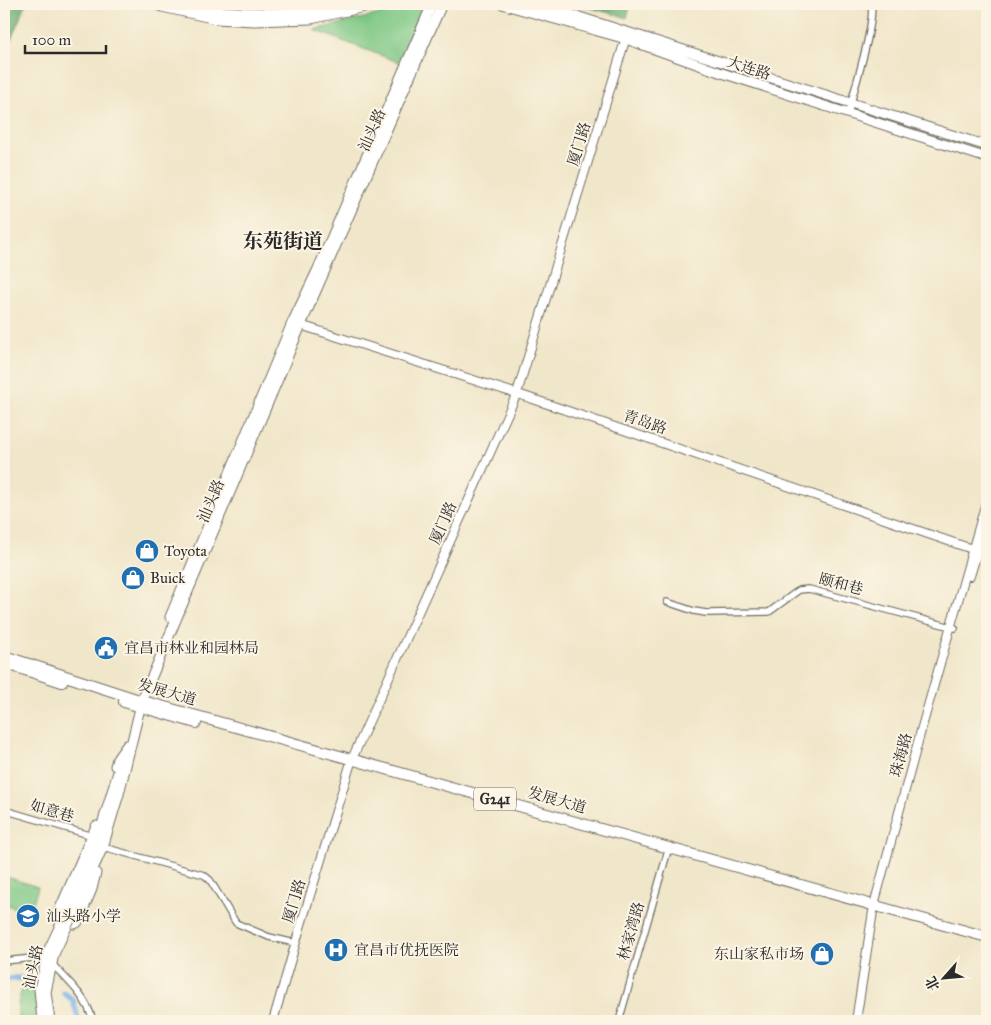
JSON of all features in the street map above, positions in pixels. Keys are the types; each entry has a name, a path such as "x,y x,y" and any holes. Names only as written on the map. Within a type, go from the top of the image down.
{"highway":[{"name":"发展大道","path":"4,656 138,703"},
{"name":"发展大道","path":"4,663 138,703 875,909 987,944"},
{"name":"发展大道","path":"875,909 987,937"}],"main road":[{"path":"156,4 216,19 254,22 310,19 378,4"},
{"path":"182,4 215,11 271,13 308,12 345,4"},
{"name":"汕头路","path":"297,324 318,269 432,4"},
{"name":"汕头路","path":"67,918 96,844 138,703 297,324 442,4"},
{"name":"大连路","path":"502,4 627,36 722,74 987,158"},
{"name":"大连路","path":"529,4 627,36 851,102 987,146"},
{"name":"汕头路","path":"42,1021 39,989 51,951 103,848 120,794 138,703"},
{"path":"67,918 58,913 93,836 117,759 127,744"},
{"name":"汕头路","path":"48,962 46,992 50,1021"}],"street":[{"path":"848,114 866,46 871,18 871,4"},
{"name":"厦门路","path":"273,1021 351,762 517,393 627,36"},
{"name":"青岛路","path":"297,324 517,393 975,549"},
{"name":"珠海路","path":"858,1021 875,909 975,549 987,499"},
{"name":"珠海路","path":"975,549 987,519"},
{"path":"975,549 987,546"},
{"name":"颐和巷","path":"667,602 706,613 770,612 799,590 809,588 953,628"},
{"name":"如意巷","path":"4,810 93,836"},
{"path":"103,848 204,875 210,880 236,923 269,937 296,943"},
{"name":"林家湾路","path":"619,1021 667,850"},
{"path":"4,961 33,958 48,962 85,1000 90,1008 93,1021"}],"green space":[{"path":"4,4 26,4 4,56"},
{"path":"424,4 398,62 314,30"},
{"path":"577,4 631,4 627,18"},
{"path":"985,556 987,556 987,583 978,579"},
{"path":"4,876 38,887 30,913 4,904"},
{"path":"23,985 36,987 36,1021 18,1021 18,1003"}],"waterway":[{"path":"4,980 24,979"},
{"path":"64,993 73,1000 79,1021"}],"place":[{"name":"Toyota","path":"147,551"},
{"name":"Buick","path":"133,578"},
{"name":"宜昌市林业和园林局","path":"106,648"},
{"name":"汕头路小学","path":"28,916"},
{"name":"宜昌市优抚医院","path":"336,950"},
{"name":"东山家私市场","path":"822,954"}],"district":[{"name":"东苑街道","path":"283,241"}]}
